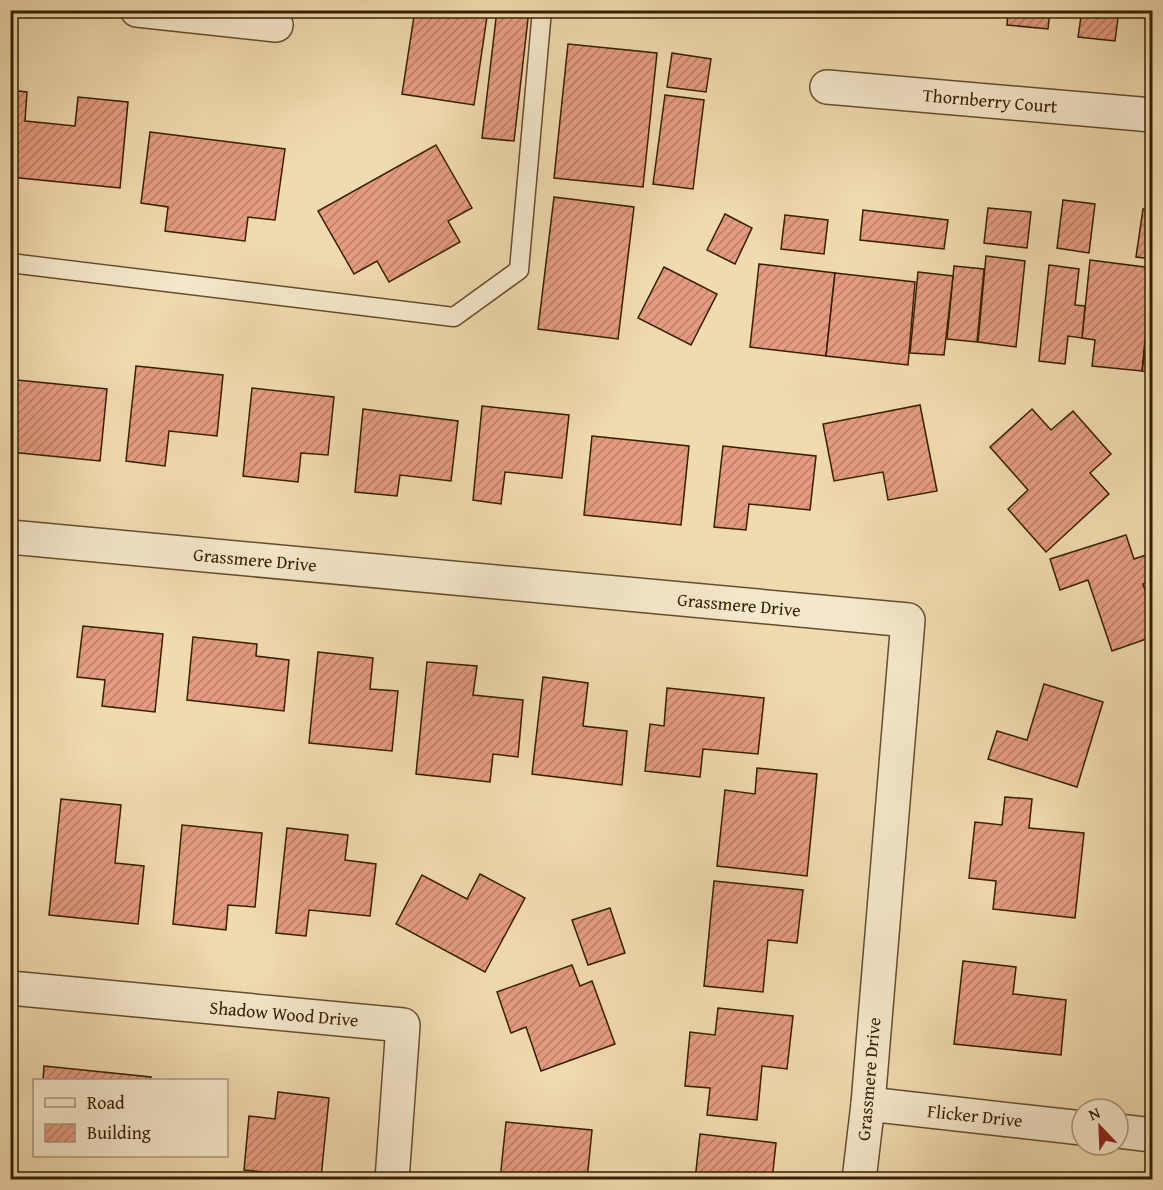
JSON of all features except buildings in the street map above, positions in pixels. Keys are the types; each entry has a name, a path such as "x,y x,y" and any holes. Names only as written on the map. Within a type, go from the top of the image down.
{"street":[{"path":"137,10 276,25"},
{"name":"Thornberry Court","path":"827,87 1152,115"},
{"name":"Grassmere Drive","path":"10,537 908,620 868,1104 859,1179"},
{"name":"Shadow Wood Drive","path":"10,988 403,1025 392,1179"},
{"name":"Flicker Drive","path":"868,1104 1070,1127"},
{"path":"1130,1132 1152,1135"}],"lane":[{"path":"10,264 454,317 519,270 542,10"}]}
